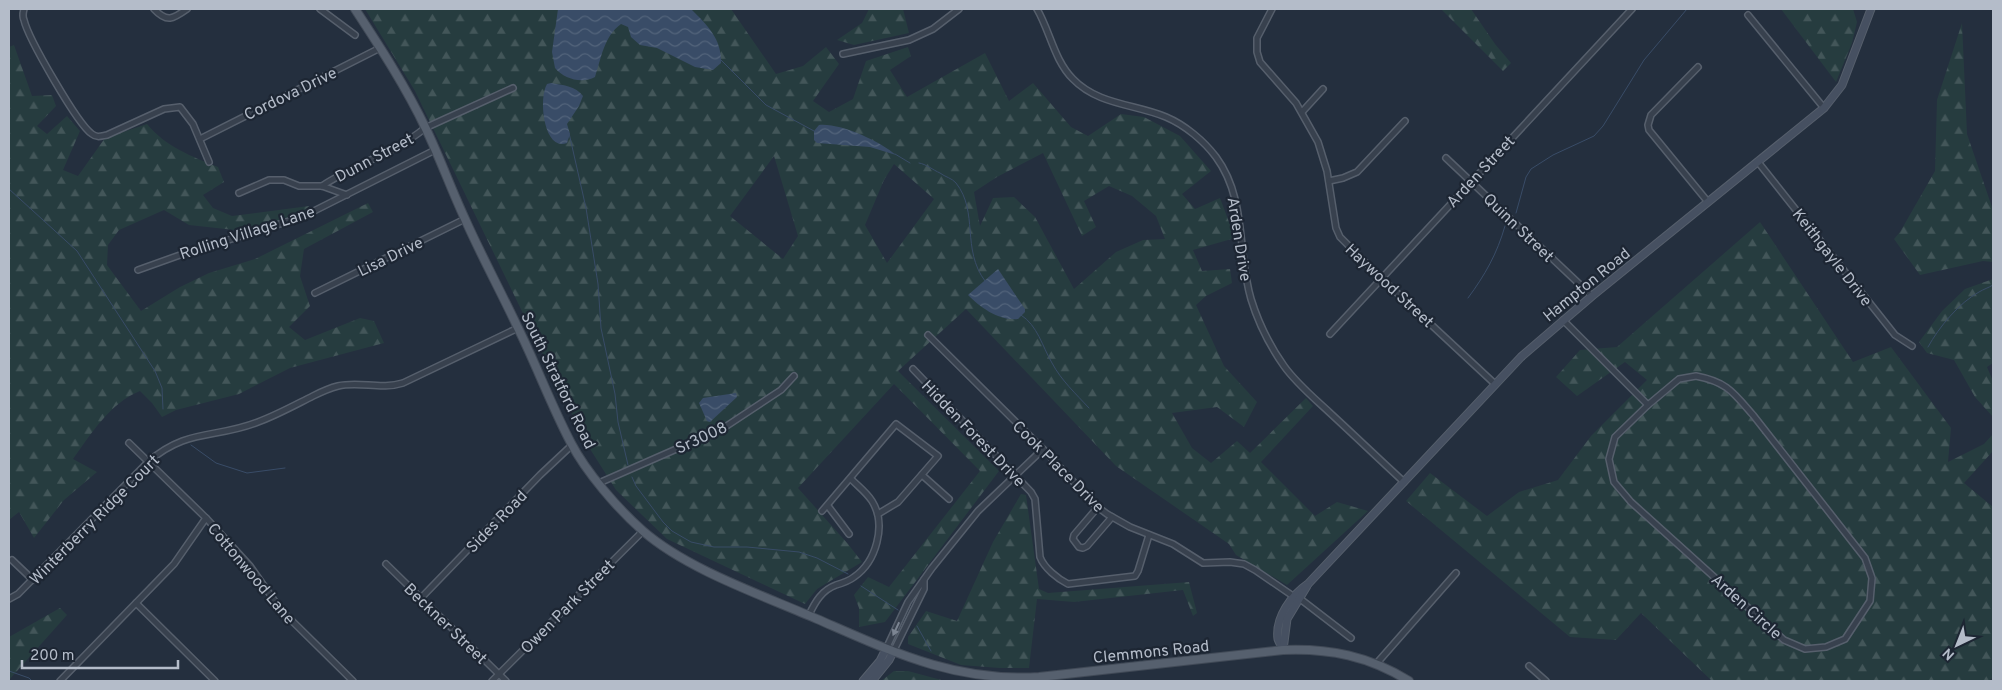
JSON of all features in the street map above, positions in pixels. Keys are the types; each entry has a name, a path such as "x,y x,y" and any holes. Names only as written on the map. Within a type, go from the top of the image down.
{"main road":[{"name":"South Stratford Road","path":"355,9 380,48 425,128 465,219 572,445 599,483 642,530 682,557 698,566 890,651"},
{"name":"Hampton Road","path":"1283,650 1278,639 1279,628 1286,608 1521,357 1592,296 1824,108 1842,85 1871,9"},
{"name":"Clemmons Road","path":"890,651 964,673 1012,679 1283,650 1311,649 1335,652 1377,663 1409,681"},
{"path":"863,681 890,651"},
{"path":"872,681 889,660 890,651"}],"street":[{"path":"24,9 22,14 25,24 42,57 77,117 91,134 97,136 107,135 152,114 176,107 183,110 200,139 210,162"},
{"path":"154,9 167,18 175,18 187,9"},
{"path":"320,9 355,34"},
{"path":"843,54 909,40 933,28 959,9"},
{"name":"Arden Drive","path":"1037,9 1062,64 1078,84 1102,98 1166,118 1187,130 1210,150 1230,180 1238,207 1249,292 1259,321 1276,353 1291,374 1404,482"},
{"name":"Haywood Street","path":"1272,9 1261,26 1257,38 1257,52 1260,62 1302,112 1318,142 1329,182 1336,228 1340,237 1381,278 1495,384"},
{"name":"Arden Street","path":"1330,334 1471,180 1632,9"},
{"path":"1748,15 1824,108"},
{"name":"Cordova Drive","path":"200,139 380,48"},
{"path":"1698,66 1652,115 1648,125 1649,130 1708,202"},
{"name":"Dunn Street","path":"322,186 340,174 414,137 425,128 513,88"},
{"path":"1302,112 1324,89"},
{"path":"1329,182 1357,172 1405,121"},
{"name":"Rolling Village Lane","path":"138,270 180,254 302,217 435,150"},
{"name":"Quinn Street","path":"1446,158 1592,296"},
{"name":"Keithgayle Drive","path":"1758,162 1890,330 1912,346"},
{"path":"239,194 269,180 284,180 299,186 322,186 347,195"},
{"name":"Lisa Drive","path":"315,294 465,219"},
{"path":"1563,320 1648,405"},
{"name":"Winterberry Ridge Court","path":"9,599 18,594 148,462 176,443 194,436 233,430 257,422 338,386 354,384 384,386 403,383 518,328"},
{"name":"Cook Place Drive","path":"928,336 1043,449 1098,507 1112,517 1173,544 1203,563 1230,562 1244,564 1296,597 1351,638"},
{"name":"Hidden Forest Drive","path":"913,369 1035,499 1040,557 1042,563 1062,581 1068,584 1135,576 1149,535"},
{"name":"Sr3008","path":"599,483 722,429 781,390 794,376"},
{"name":"Arden Circle","path":"1696,376 1716,379 1734,393 1753,414 1865,558 1872,578 1870,601 1844,639 1826,647 1805,649 1784,640 1631,502 1614,482 1609,459 1615,437 1648,405 1680,379 1696,376"},
{"path":"822,511 896,424 938,456 898,502 878,514"},
{"name":"Cottonwood Lane","path":"129,443 206,518 250,566 281,610 353,681"},
{"name":"Sides Road","path":"421,598 540,475 572,445"},
{"path":"890,651 908,602 932,568 978,511 1043,449"},
{"path":"922,475 949,499"},
{"path":"809,615 822,594 854,577 865,566 877,540 878,514 869,497 851,479"},
{"path":"828,506 849,534"},
{"path":"1098,507 1074,535 1073,539 1079,547 1087,546 1112,517"},
{"path":"60,681 180,557 206,518"},
{"name":"Owen Park Street","path":"492,681 642,530"},
{"path":"12,560 32,580"},
{"name":"Beckner Street","path":"386,564 506,681"},
{"path":"1377,663 1456,573"},
{"path":"890,651 924,589 924,580"},
{"path":"908,602 915,605"},
{"path":"136,603 215,681"},
{"path":"1529,666 1542,680"}],"green space":[{"path":"365,9 731,9 776,74 803,66 826,47 839,64 813,101 829,112 853,99 866,61 908,47 911,56 890,70 907,97 985,53 1009,101 1033,83 1071,127 1088,136 1121,114 1144,117 1180,136 1211,171 1182,194 1195,209 1220,198 1235,238 1193,250 1202,271 1230,269 1232,283 1206,296 1196,305 1224,366 1257,402 1244,427 1217,407 1172,413 1192,448 1211,463 1237,441 1250,453 1306,398 1313,406 1261,462 1315,516 1337,502 1368,511 1287,585 1236,555 1229,544 1116,466 966,309 898,371 999,471 885,622 859,627 859,608 854,595 868,577 889,587 980,471 894,384 798,488 862,562 817,589 805,604 667,539 616,490 585,441 415,91","holes":["1043,153 1082,236 1096,227 1084,201 1109,186 1132,196 1156,216 1165,239 1143,240 1116,252 1074,289 1035,217 1014,197 993,198 980,226 974,192 997,177","774,156 798,236 783,259 730,216","894,164 934,199 887,263 865,225 884,180"]},
{"path":"869,9 903,9 909,33 854,45 837,40 862,23"},
{"path":"1441,9 1471,9 1495,44 1511,63 1503,71"},
{"path":"1781,9 1853,9 1857,22 1852,43 1836,82"},
{"path":"1962,23 1967,134 1993,210 1993,262 1983,261 1920,275 1894,239 1900,232 1935,171 1937,100"},
{"path":"14,45 32,96 52,95 56,106 37,126 47,134 67,116 80,131 63,170 78,176 105,138 147,124 171,145 218,167 224,182 203,195 213,208 232,216 309,206 306,211 282,221 244,231 189,225 164,210 119,230 108,245 107,265 141,311 180,287 209,273 255,259 368,203 373,212 304,249 300,276 310,306 289,327 305,340 360,318 374,321 384,343 290,368 239,394 176,410 162,417 140,391 129,396 102,420 73,459 97,472 64,500 34,538 19,512 9,520 9,47"},
{"path":"1760,222 1853,362 1891,347 1951,428 1948,462 1984,444 1993,434 1993,451 1964,483 1993,507 1993,677 1989,681 1712,681 1641,613 1616,640 1570,637 1406,501 1430,473 1487,516 1519,492 1558,480 1591,436 1647,380 1625,362 1577,396 1556,377 1580,350 1617,347"},
{"path":"1993,279 1993,363 1987,367 1993,381 1993,417 1975,397 1954,360 1927,353 1919,342 1942,311 1965,289"},
{"path":"1021,494 1026,495 1039,589 1048,593 1189,582 1197,613 1193,616 1183,590 1074,602 1037,599 1029,668 961,665 908,644 908,637 926,611 957,621 993,542"},
{"path":"60,608 67,615 9,680 9,637"},
{"path":"894,671 908,671 945,681 881,681"}],"water":[{"path":"558,9 691,9 708,27 716,40 721,54 721,63 713,70 695,67 657,48 640,45 631,37 628,27 621,24 607,41 595,77 585,80 568,78 555,68 552,52"},
{"path":"551,83 573,88 583,96 567,124 570,134 567,143 559,144 553,140 545,122 543,112 544,91 547,84"},
{"path":"819,125 849,130 880,144 896,155 870,147 817,143 814,140 814,131"},
{"path":"998,269 1025,309 1025,312 1018,319 997,316 979,305 968,295"},
{"path":"736,393 737,397 710,422 707,421 699,403 703,398"}],"waterway":[{"path":"1516,213 1526,177 1531,169 1553,155 1594,136 1603,126 1644,60 1687,9"},
{"path":"721,60 766,105 814,131"},
{"path":"569,133 586,208 598,284 601,328 628,465"},
{"path":"895,154 910,163"},
{"path":"919,163 953,180 963,194 967,206 974,256 978,269 985,281"},
{"path":"9,189 77,251 155,371 162,388 163,409"},
{"path":"1468,298 1490,264 1505,226"},
{"path":"1928,347 1944,324 1964,302 1993,285"},
{"path":"1021,315 1036,331 1048,357 1060,375 1089,408"},
{"path":"191,445 216,463 247,473 285,468"},
{"path":"632,477 636,486 663,522 672,531 691,542 714,547 747,547 799,552 817,558 848,574"},
{"path":"861,586 898,610"},
{"path":"917,626 931,651"},
{"path":"9,671 29,678 32,681"}]}
